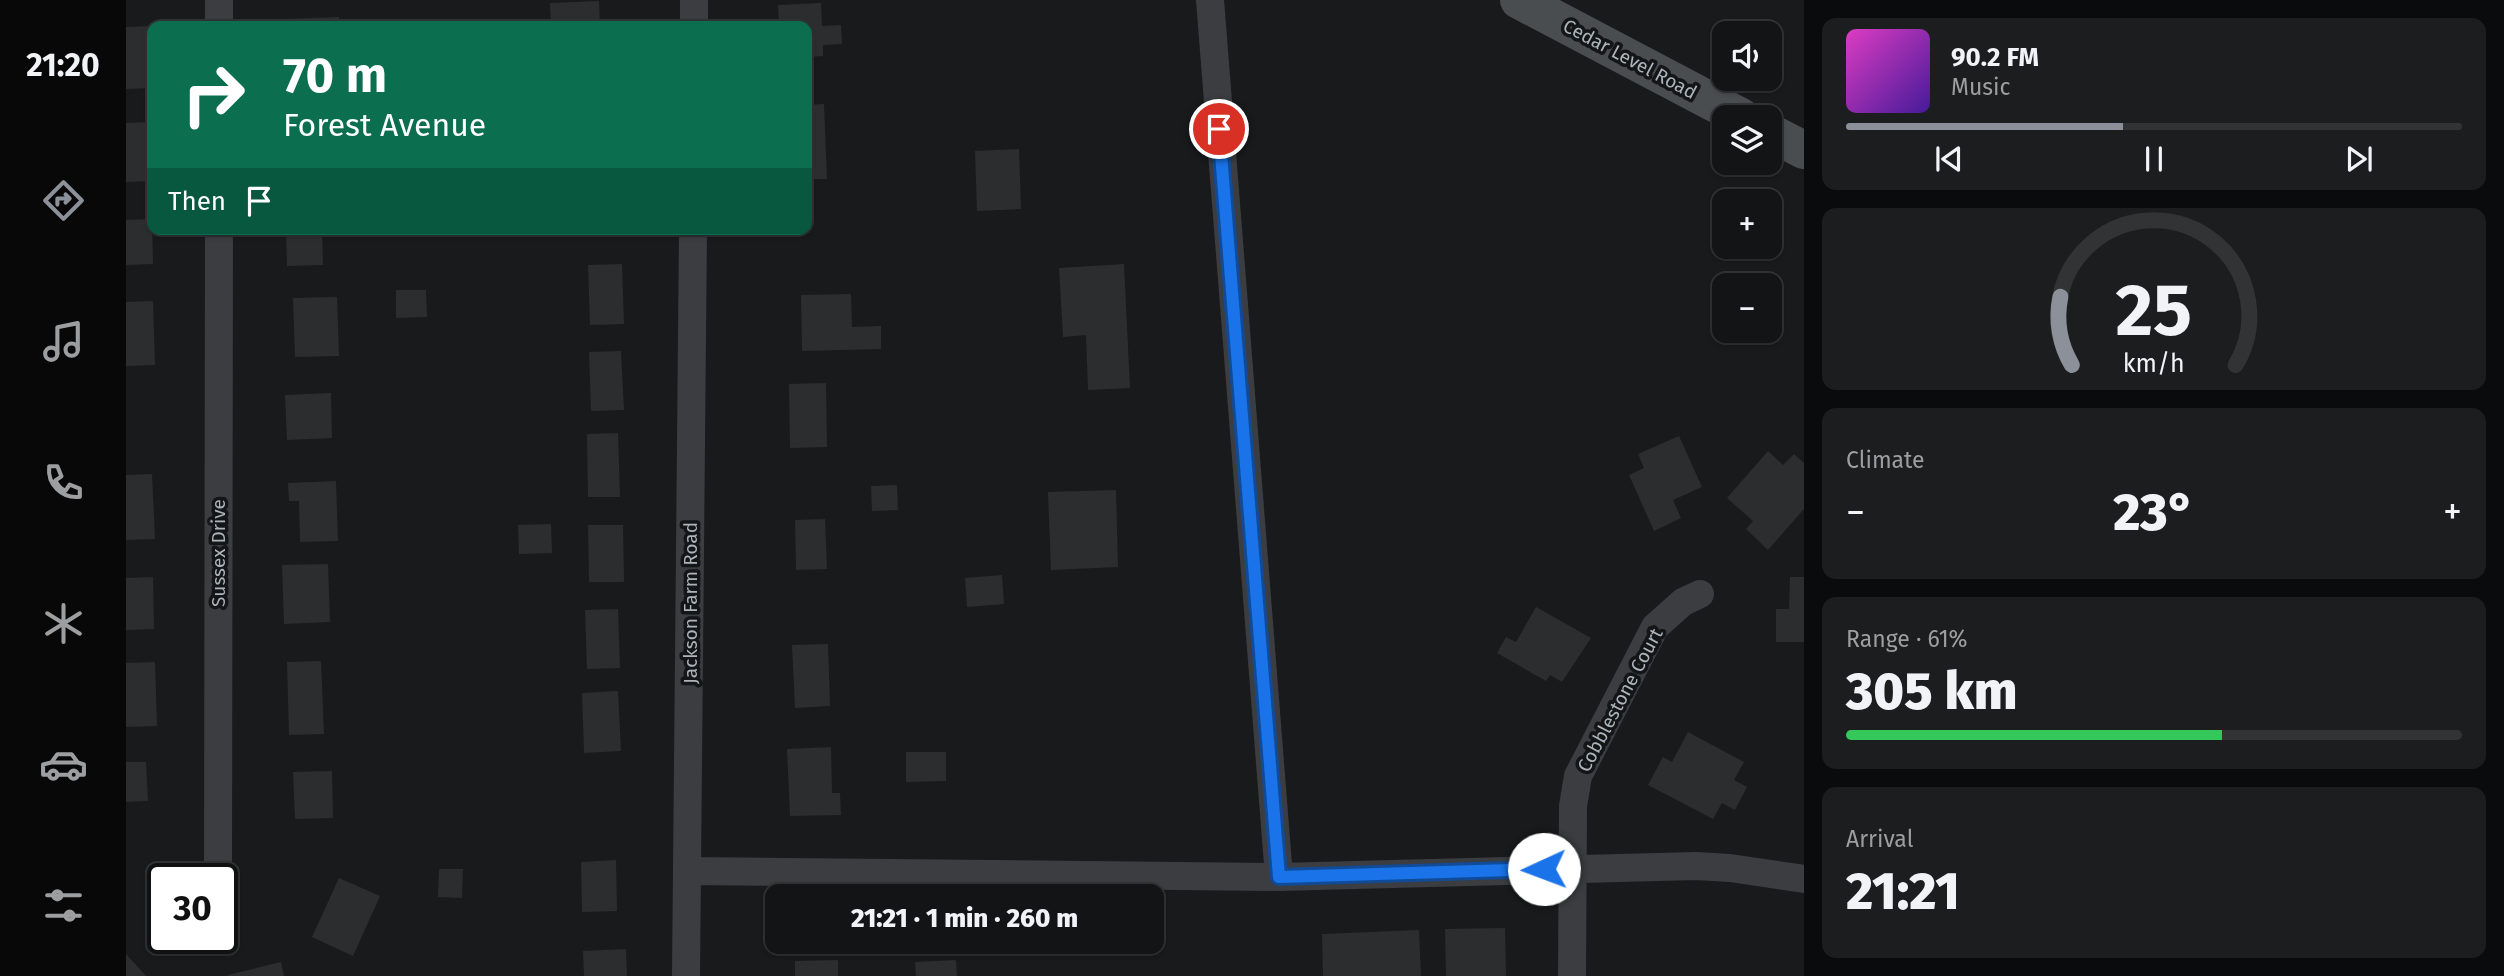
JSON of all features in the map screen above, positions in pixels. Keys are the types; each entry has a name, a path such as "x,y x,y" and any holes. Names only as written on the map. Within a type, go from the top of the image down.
{"main road":[{"name":"Cedar Level Road","path":"1519,0 1718,105"},
{"path":"1782,139 1804,150"}],"street":[{"path":"219,0 219,21"},
{"path":"694,21 695,0"},
{"path":"1210,0 1279,877"},
{"name":"Sussex Drive","path":"218,863 219,235"},
{"name":"Jackson Farm Road","path":"686,976 693,235"},
{"name":"Cobblestone Court","path":"1572,976 1571,868 1573,806 1578,776 1655,627 1683,602 1700,594"},
{"path":"688,871 1279,877 1571,868 1730,868 1804,879"}],"building":[{"path":"599,1 600,21 551,21 550,3"},
{"path":"821,3 822,26 841,25 842,44 823,45 823,56 812,57 812,21 779,21 778,5"},
{"path":"339,17 339,21 284,21"},
{"path":"147,26 147,88 126,89 126,27"},
{"path":"824,104 827,179 812,179 812,105"},
{"path":"147,122 147,181 126,182 126,123"},
{"path":"1019,149 1021,209 977,211 975,151"},
{"path":"147,219 147,235 152,235 153,264 126,265 126,220"},
{"path":"286,235 322,235 323,265 287,266"},
{"path":"622,264 624,324 590,325 588,265"},
{"path":"1124,264 1130,388 1088,390 1086,335 1063,337 1059,268"},
{"path":"396,290 426,290 427,317 396,318"},
{"path":"851,294 852,327 881,326 881,349 802,351 801,295"},
{"path":"337,297 339,356 295,357 293,298"},
{"path":"153,301 155,365 126,366 126,302"},
{"path":"621,351 624,410 591,411 589,352"},
{"path":"826,383 827,447 790,448 789,384"},
{"path":"331,393 332,438 287,440 285,395"},
{"path":"618,433 620,497 588,497 587,434"},
{"path":"1679,436 1702,487 1673,500 1681,518 1654,531 1629,475 1644,468 1638,454"},
{"path":"1768,451 1783,465 1794,454 1804,463 1804,509 1768,550 1746,529 1753,521 1727,498"},
{"path":"152,474 155,539 126,540 126,475"},
{"path":"336,481 338,541 300,542 299,501 289,501 288,483"},
{"path":"897,485 898,510 872,511 871,486"},
{"path":"1116,490 1118,567 1051,570 1048,492"},
{"path":"825,519 827,569 796,570 795,520"},
{"path":"551,524 552,553 519,554 518,525"},
{"path":"588,525 623,525 624,582 589,582"},
{"path":"328,564 330,622 284,624 282,565"},
{"path":"1002,575 1004,604 967,607 965,578"},
{"path":"153,577 154,629 126,630 126,578"},
{"path":"1790,577 1804,577 1804,642 1776,642 1776,609 1789,609"},
{"path":"1536,607 1591,638 1562,682 1550,675 1546,681 1497,653 1506,637 1516,642"},
{"path":"618,609 620,668 587,669 585,610"},
{"path":"828,644 830,706 795,708 792,645"},
{"path":"321,661 324,734 289,735 287,662"},
{"path":"155,662 157,726 126,727 126,663"},
{"path":"618,691 621,751 584,753 582,693"},
{"path":"1688,732 1744,762 1734,780 1747,787 1735,810 1722,803 1713,819 1648,785 1663,757 1672,762"},
{"path":"831,747 832,793 840,793 841,815 790,816 787,749"},
{"path":"906,752 946,752 946,781 906,782"},
{"path":"126,762 146,762 148,801 126,802"},
{"path":"332,771 333,818 295,819 293,772"},
{"path":"616,860 617,911 582,912 581,862"},
{"path":"439,869 463,869 462,898 438,897"},
{"path":"339,878 380,896 353,956 312,937"},
{"path":"1505,928 1506,976 1446,976 1445,929"},
{"path":"1419,930 1421,976 1323,976 1322,934"},
{"path":"626,949 627,976 584,976 583,951"},
{"path":"126,954 146,976 126,976"},
{"path":"838,960 838,976 795,976 795,961"},
{"path":"956,960 957,976 916,976 915,962"},
{"path":"281,962 284,976 228,976 228,975"}],"route":[{"path":"1219,129 1279,877 1544,869"}]}
